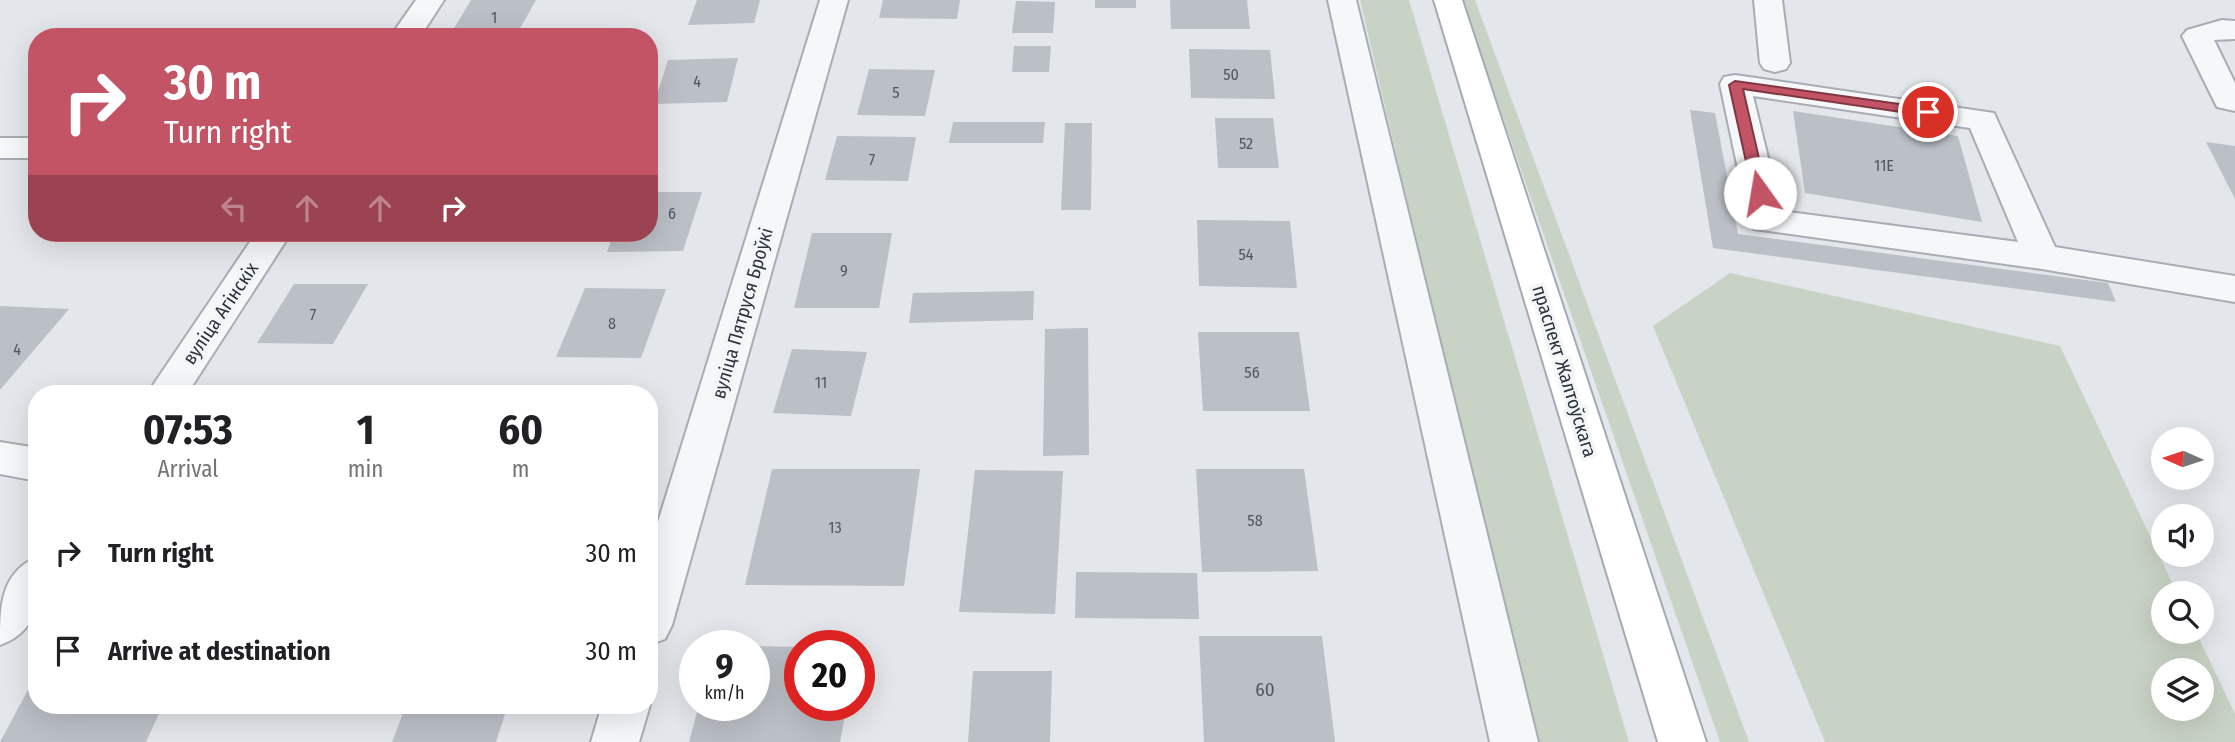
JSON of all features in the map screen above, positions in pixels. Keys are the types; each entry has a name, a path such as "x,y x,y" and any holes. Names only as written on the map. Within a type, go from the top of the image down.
{"main road":[{"name":"праспект Жалтоўскага","path":"1448,0 1682,742"}],"street":[{"path":"411,28 430,0"},
{"name":"вуліца Пятруся Броўкі","path":"658,595 834,0"},
{"path":"1342,0 1514,742"},
{"path":"1768,0 1775,63"},
{"path":"2235,30 2222,29 2197,36 2228,100 2235,101"},
{"path":"2042,257 1983,120 1735,85 1766,221 2042,257 2235,289"},
{"path":"0,148 28,148"},
{"name":"вуліца Агінскіх","path":"172,385 268,242"},
{"path":"0,458 28,463"},
{"path":"0,625 28,588"},
{"path":"615,742 623,714"}],"green space":[{"path":"1360,0 1409,0 1629,742 1534,742"},
{"path":"1462,0 1475,0 1749,742 1720,742"},
{"path":"1730,273 2060,346 2151,538 2151,567 2165,567 2171,581 2151,581 2151,644 2202,644 2208,658 2151,658 2151,721 2214,721 2214,670 2235,714 2235,742 1825,742 1653,326"}],"building":[{"path":"471,0 536,0 520,28 454,28"},
{"path":"697,0 760,0 754,23 688,25"},
{"path":"883,0 960,0 957,19 879,18"},
{"path":"1095,0 1136,0 1136,8 1095,8"},
{"path":"1170,0 1247,0 1250,29 1171,29"},
{"path":"1016,1 1055,2 1053,33 1012,33"},
{"path":"1014,46 1051,46 1049,72 1012,72"},
{"path":"1189,49 1270,50 1275,99 1191,98"},
{"path":"738,58 727,102 658,104 658,91 668,60"},
{"path":"869,69 935,70 925,116 857,115"},
{"path":"1690,110 1715,113 1738,234 2108,283 2116,302 1713,248"},
{"path":"1793,111 1958,136 1982,222 1805,193"},
{"path":"1215,118 1273,118 1279,168 1218,168"},
{"path":"953,122 1045,122 1043,143 949,143"},
{"path":"1065,123 1092,123 1091,210 1061,210"},
{"path":"837,136 916,137 908,181 825,180"},
{"path":"2206,142 2235,146 2235,199"},
{"path":"658,192 702,192 683,251 607,252 611,242 658,242"},
{"path":"1197,220 1290,221 1297,288 1199,286"},
{"path":"812,233 892,233 879,308 794,308"},
{"path":"294,284 368,284 333,344 257,343"},
{"path":"585,288 666,289 641,358 556,357"},
{"path":"1034,291 1033,320 909,323 913,293"},
{"path":"0,306 69,309 0,390"},
{"path":"1088,328 1089,455 1043,456 1045,329"},
{"path":"1198,332 1299,332 1310,411 1203,411"},
{"path":"792,349 867,352 851,416 773,413"},
{"path":"772,469 920,469 904,586 745,585"},
{"path":"1196,469 1304,469 1318,571 1202,572"},
{"path":"975,470 1063,471 1055,614 959,612"},
{"path":"1076,572 1197,573 1199,619 1075,618"},
{"path":"1199,636 1322,636 1335,742 1204,742"},
{"path":"770,646 784,647 784,721 844,721 840,742 689,742 695,721 770,721"},
{"path":"973,671 1052,671 1050,742 968,742"},
{"path":"28,690 28,714 159,714 146,742 0,742"},
{"path":"403,714 505,714 496,742 392,742"}],"route":[{"path":"1760,193 1735,85 1928,112"}]}
